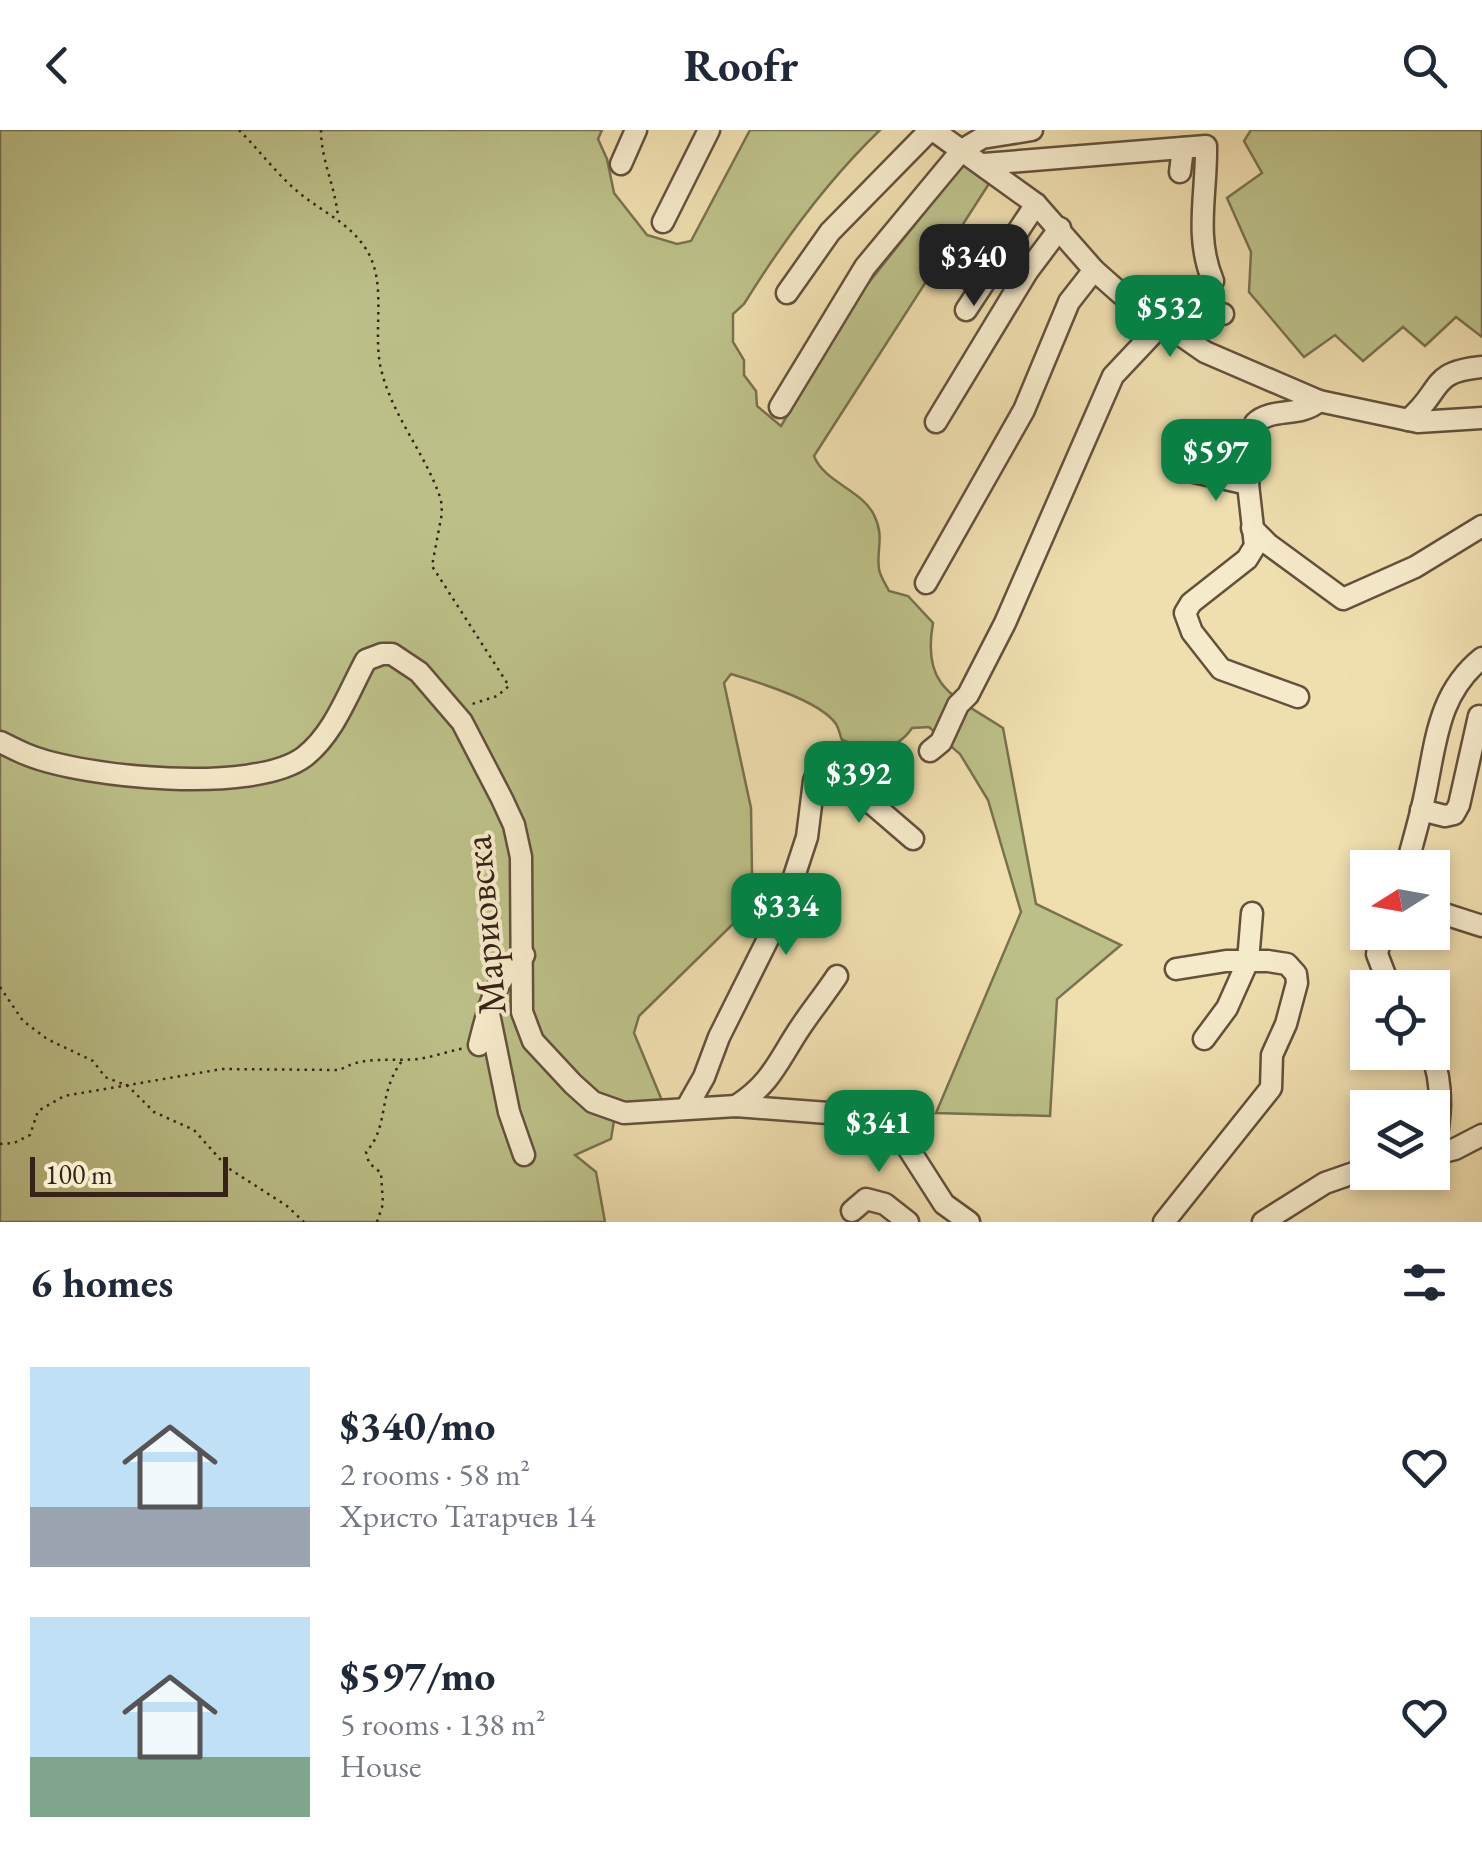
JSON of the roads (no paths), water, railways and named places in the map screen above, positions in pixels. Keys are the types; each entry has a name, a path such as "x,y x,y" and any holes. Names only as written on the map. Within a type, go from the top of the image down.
{"street":[{"path":"620,164 636,130"},
{"path":"663,222 709,130"},
{"path":"787,293 830,232 932,130 1036,204 1094,270 1162,324 1205,352 1319,401 1408,420 1482,418"},
{"path":"780,407 865,266 962,150 982,138 1032,130"},
{"path":"984,164 1206,146 1206,192 1200,228 1213,281"},
{"path":"1180,172 1183,148"},
{"path":"966,310 1036,204"},
{"path":"936,422 1027,272 1060,228"},
{"path":"926,583 1024,410 1069,302 1094,270"},
{"path":"930,751 941,742 1006,623 1112,376 1162,324 1206,311 1224,314"},
{"path":"1408,420 1421,409 1444,375 1482,367"},
{"path":"1298,698 1221,669 1185,619 1191,603 1254,551 1248,484 1252,432 1258,419 1302,412 1319,401"},
{"path":"1194,472 1248,484"},
{"path":"1252,527 1276,550 1343,599 1415,567 1482,526"},
{"name":"Мариовска","path":"0,742 26,754 100,771 214,779 272,773 314,749 336,718 366,660 392,654 419,672 454,710 514,825 521,856 522,1012 533,1041 553,1066 593,1102 608,1110 624,1113 686,1106 736,1106 828,1113 890,1130 903,1140 944,1204 969,1222"},
{"path":"1411,850 1441,714 1457,682 1482,658"},
{"path":"1421,810 1445,816 1454,814 1479,716"},
{"path":"686,1106 784,907 808,837 818,771 827,767 834,771 913,839"},
{"path":"1204,1040 1227,1008 1248,961 1252,913"},
{"path":"1450,916 1482,926"},
{"path":"479,1046 488,1009 507,968 524,955"},
{"path":"1164,1222 1271,1088 1272,1055 1294,1000 1296,974 1287,964 1248,961 1176,968"},
{"path":"736,1106 770,1079 837,976"},
{"path":"488,1009 510,1112 524,1154"},
{"path":"1450,1150 1482,1134"},
{"path":"1264,1222 1325,1183 1350,1174"},
{"path":"852,1211 866,1199 875,1200 908,1222"}]}
